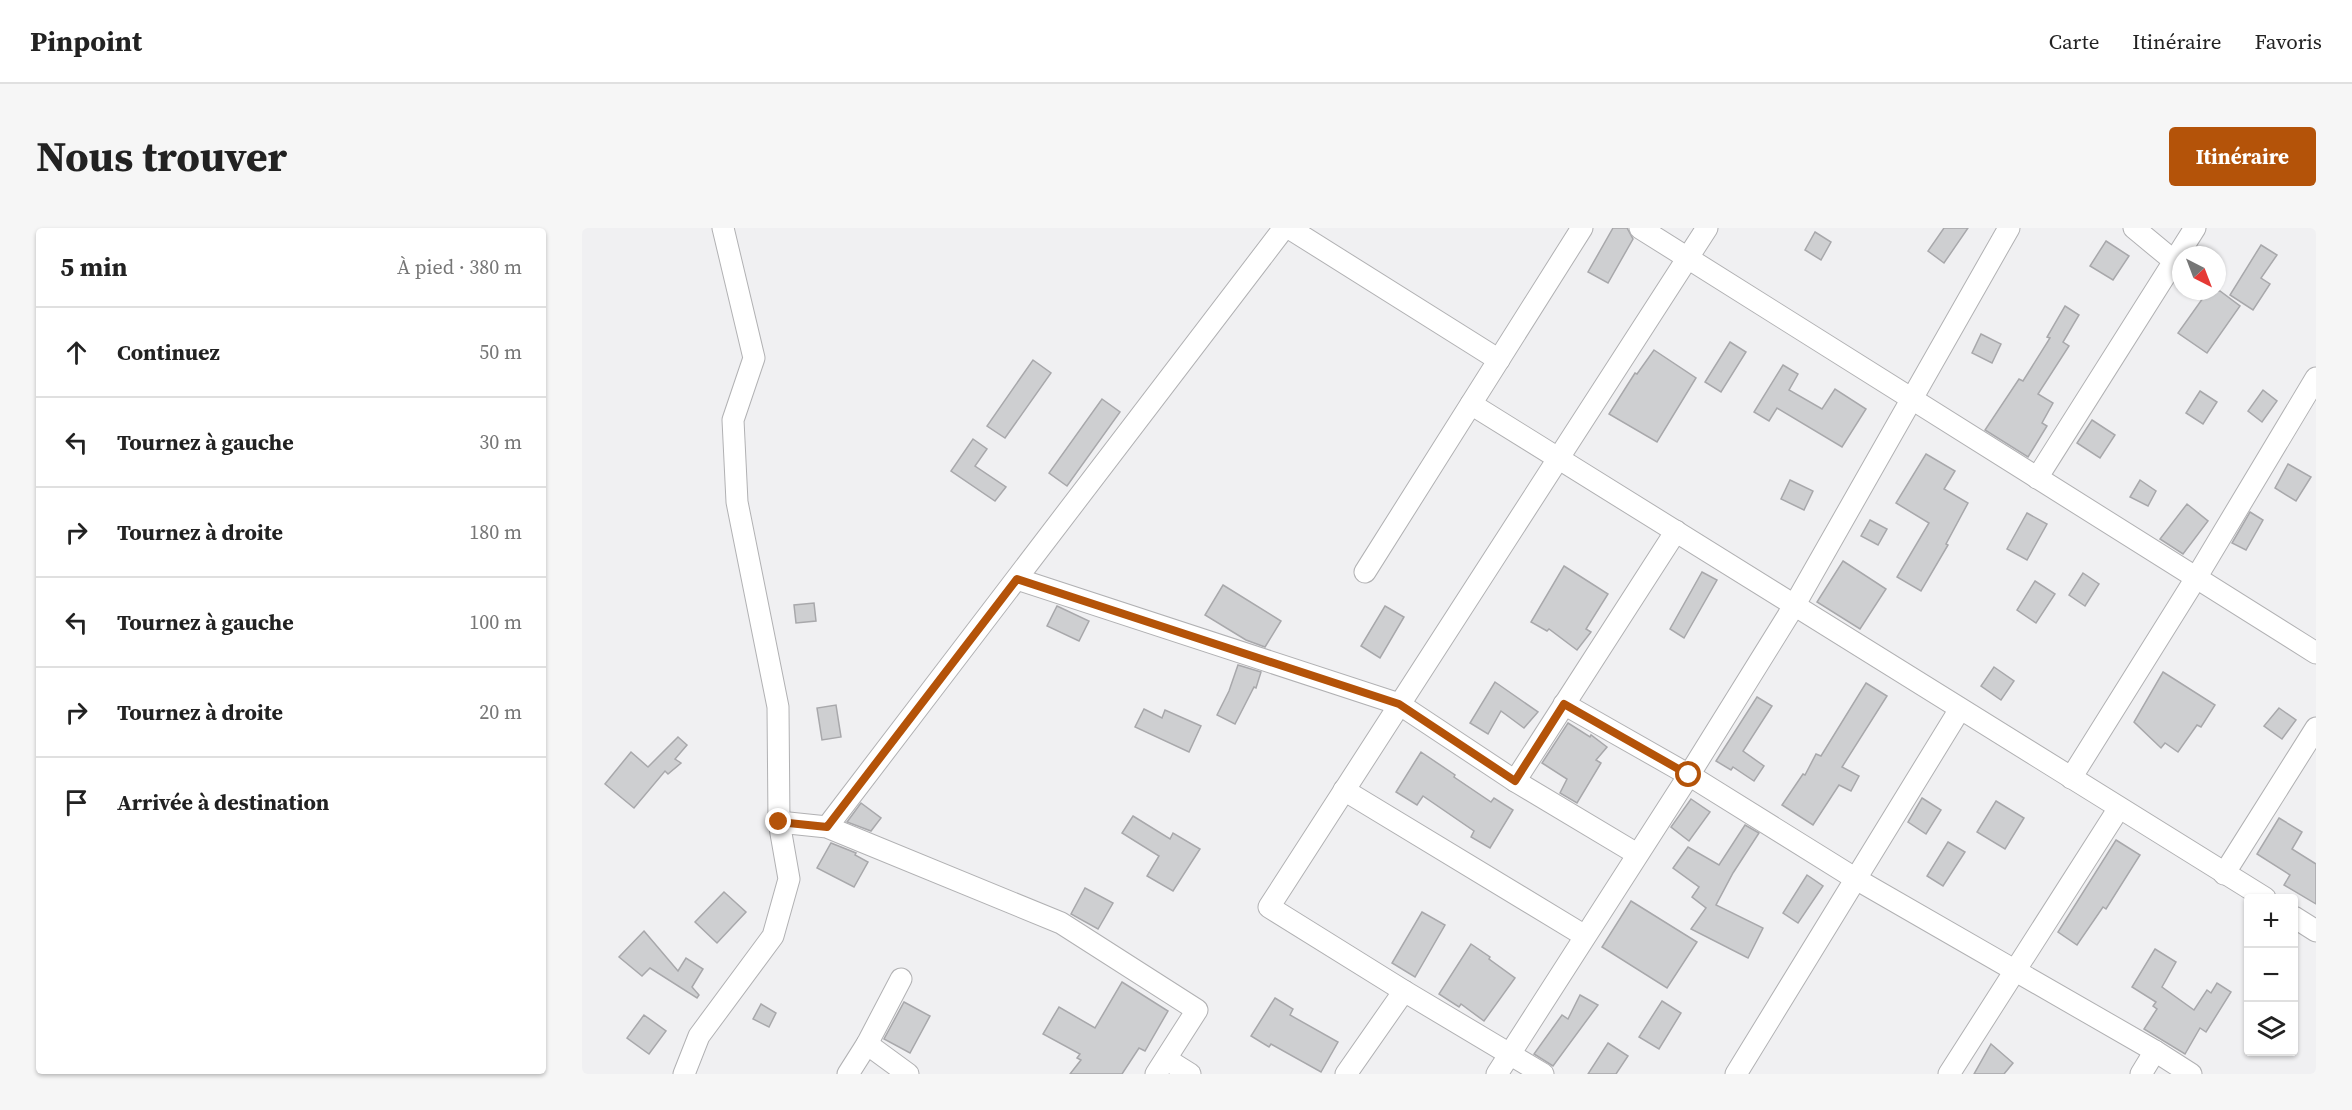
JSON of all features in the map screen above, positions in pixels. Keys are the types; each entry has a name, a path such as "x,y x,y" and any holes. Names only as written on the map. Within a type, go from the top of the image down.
{"street":[{"path":"684,1074 699,1035 772,936 789,879 779,822 778,707 737,502 733,420 754,358 723,228"},
{"path":"827,827 1284,228"},
{"path":"1289,228 1499,360"},
{"path":"1365,572 1582,228"},
{"path":"1640,228 2316,653"},
{"path":"1543,1074 1269,907 1707,228"},
{"path":"1497,1074 1689,775 1794,606 2009,228"},
{"path":"2134,228 2172,259"},
{"path":"2184,246 2195,228"},
{"path":"2037,477 2172,264"},
{"path":"2071,778 2196,578 2316,378"},
{"path":"1471,404 2258,894"},
{"path":"1515,781 1676,531"},
{"path":"1017,579 1399,704 1515,781 1637,854"},
{"path":"1564,704 1689,775 1856,879 2191,1074"},
{"path":"1736,1074 1960,709"},
{"path":"2224,874 2316,728"},
{"path":"1344,790 1585,936"},
{"path":"1949,1074 2119,808"},
{"path":"779,822 827,827 1061,923 1197,1010 1161,1066 1190,1074"},
{"path":"2298,919 2316,930"},
{"path":"848,1074 867,1044 901,979"},
{"path":"1346,1074 1404,991"},
{"path":"867,1044 908,1074"},
{"path":"2140,1074 2155,1051"}],"building":[{"path":"1613,228 1627,228 1633,239 1608,283 1588,272"},
{"path":"1944,228 1968,228 1944,263 1928,251"},
{"path":"1815,232 1831,242 1821,260 1805,250"},
{"path":"2106,241 2129,256 2113,280 2090,266"},
{"path":"2261,245 2277,255 2261,278 2270,284 2253,310 2230,295"},
{"path":"2226,296 2240,306 2207,353 2178,333 2202,300 2226,300"},
{"path":"2065,306 2079,315 2063,342 2069,346 2038,394 2053,403 2042,423 2047,426 2028,457 1985,430 2019,379 2023,381 2050,338 2047,337"},
{"path":"1981,334 2001,344 1992,363 1972,353"},
{"path":"1730,342 1746,352 1721,392 1705,382"},
{"path":"1654,350 1696,378 1657,442 1609,414 1635,373 1637,374"},
{"path":"1033,360 1051,373 1005,438 987,426"},
{"path":"1783,365 1798,374 1789,390 1822,409 1835,389 1866,409 1842,447 1777,408 1769,421 1754,412"},
{"path":"2263,390 2277,401 2262,422 2248,411"},
{"path":"2200,391 2217,402 2203,424 2186,413"},
{"path":"1102,399 1120,412 1067,486 1049,473"},
{"path":"2092,420 2115,435 2100,458 2077,443"},
{"path":"973,439 987,449 975,466 1006,487 995,501 951,471"},
{"path":"1926,454 1955,471 1944,489 1968,503 1946,544 1948,545 1921,591 1897,577 1929,523 1896,503"},
{"path":"2288,464 2311,477 2296,501 2275,488"},
{"path":"1790,480 1813,491 1804,510 1781,499"},
{"path":"2140,480 2156,491 2148,506 2130,497"},
{"path":"2187,504 2208,521 2183,554 2160,539"},
{"path":"2250,512 2263,520 2246,550 2232,543"},
{"path":"2027,513 2047,524 2027,560 2007,549"},
{"path":"1870,520 1887,529 1878,545 1861,536"},
{"path":"1843,561 1886,589 1860,629 1817,602"},
{"path":"1564,566 1608,594 1586,629 1591,632 1577,650 1549,629 1547,631 1531,622"},
{"path":"1702,572 1717,580 1684,638 1670,629"},
{"path":"2083,573 2099,584 2085,606 2069,595"},
{"path":"2035,581 2055,594 2036,623 2017,610"},
{"path":"1223,585 1281,621 1265,647 1246,640 1205,615"},
{"path":"814,603 816,621 796,623 794,605"},
{"path":"1057,606 1089,621 1079,641 1047,626"},
{"path":"1385,606 1404,617 1380,658 1361,646"},
{"path":"1238,665 1261,672 1256,688 1254,687 1235,724 1217,715"},
{"path":"1994,667 2014,681 2001,700 1981,686"},
{"path":"2163,672 2215,705 2201,727 2197,725 2178,752 2165,743 2161,748 2134,722"},
{"path":"1495,682 1538,712 1524,728 1501,711 1488,734 1470,723"},
{"path":"1866,683 1887,696 1842,767 1859,776 1851,791 1839,785 1813,825 1782,805 1803,774 1805,775 1816,754 1821,756"},
{"path":"1757,697 1772,706 1743,751 1764,766 1754,781 1733,767 1731,770 1716,761"},
{"path":"836,705 841,737 822,740 817,708"},
{"path":"2279,708 2296,720 2282,739 2264,726"},
{"path":"1144,709 1162,718 1165,710 1201,726 1189,752 1135,727"},
{"path":"1568,723 1590,737 1591,735 1607,747 1596,760 1601,763 1577,803 1560,793 1567,779 1542,763"},
{"path":"678,737 687,745 675,759 681,763 668,774 665,771 634,808 605,784 631,752 648,767"},
{"path":"1421,752 1491,802 1494,798 1513,810 1490,848 1471,837 1474,831 1423,796 1417,805 1396,792"},
{"path":"1922,798 1941,810 1926,834 1908,822"},
{"path":"1691,799 1710,812 1689,841 1671,827"},
{"path":"1996,801 2024,818 2005,849 1977,832"},
{"path":"861,803 881,818 871,831 847,822"},
{"path":"1133,816 1170,839 1173,833 1200,849 1173,891 1147,876 1159,856 1122,833"},
{"path":"2279,818 2302,832 2292,849 2316,864 2316,904 2284,885 2290,875 2257,854"},
{"path":"1745,825 1759,833 1733,873 1716,905 1763,928 1748,958 1691,929 1706,908 1692,897 1699,887 1673,868 1688,847 1719,865"},
{"path":"2116,840 2140,855 2106,909 2103,907 2077,945 2058,932"},
{"path":"1948,842 1965,852 1943,886 1927,876"},
{"path":"831,843 856,853 855,855 868,862 854,887 817,868"},
{"path":"1807,875 1823,886 1798,923 1783,913"},
{"path":"1085,888 1113,903 1098,929 1071,914"},
{"path":"724,892 746,912 717,943 695,922"},
{"path":"1631,901 1697,942 1667,988 1602,947"},
{"path":"1422,912 1445,925 1415,977 1392,963"},
{"path":"644,931 678,971 686,958 703,969 692,987 699,995 697,998 650,968 642,976 619,957"},
{"path":"1471,944 1515,978 1484,1021 1461,1004 1459,1007 1439,994"},
{"path":"2155,949 2176,962 2162,987 2194,1010 2207,990 2211,993 2217,983 2231,992 2206,1032 2200,1028 2185,1054 2144,1029 2157,1009 2153,1006 2156,1002 2132,987"},
{"path":"1122,982 1168,1011 1145,1051 1139,1048 1122,1074 1070,1074 1081,1060 1077,1058 1080,1054 1043,1034 1059,1007 1095,1028"},
{"path":"1580,995 1598,1005 1553,1066 1534,1054 1562,1015 1568,1019"},
{"path":"1275,998 1293,1009 1290,1015 1338,1042 1321,1072 1271,1044 1269,1047 1251,1036"},
{"path":"1662,1001 1681,1013 1659,1049 1639,1037"},
{"path":"904,1002 930,1016 910,1053 884,1039"},
{"path":"761,1004 776,1013 769,1027 753,1019"},
{"path":"644,1015 666,1031 649,1054 627,1038"},
{"path":"1608,1043 1628,1056 1616,1074 1588,1074"},
{"path":"1991,1044 2013,1063 2004,1074 1974,1074"}],"route":[{"path":"779,822 827,827 1017,579 1399,704 1515,781 1564,704 1689,775"}]}
